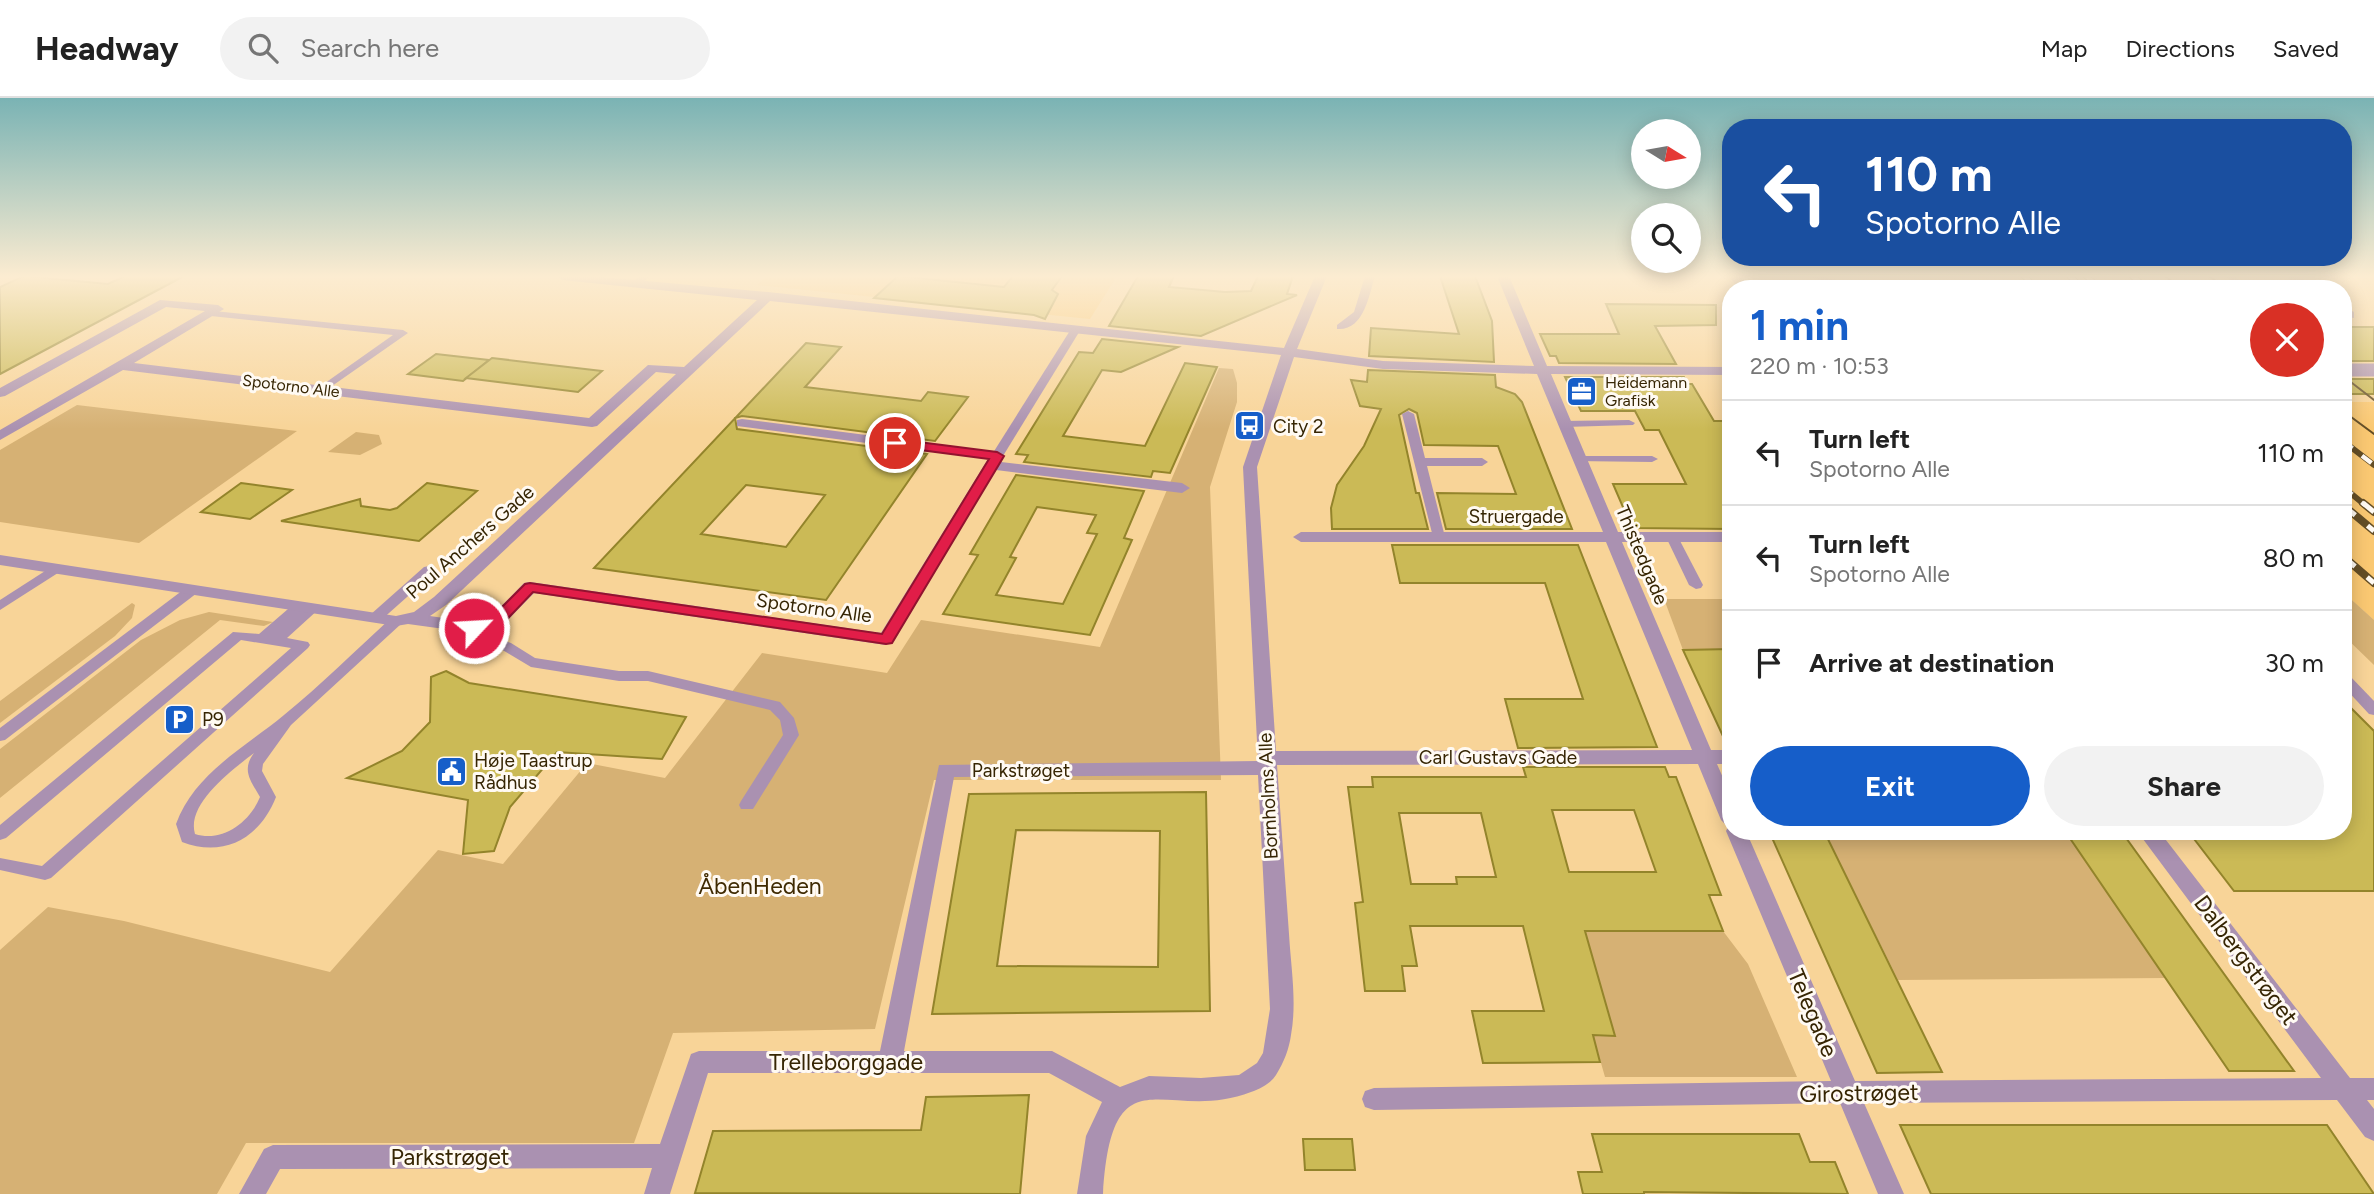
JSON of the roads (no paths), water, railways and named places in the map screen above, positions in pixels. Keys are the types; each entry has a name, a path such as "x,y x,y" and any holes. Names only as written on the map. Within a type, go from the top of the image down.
{"street":[{"path":"0,393 120,327"},
{"path":"0,436 191,327"},
{"name":"Poul Anchers Gade","path":"0,560 375,618 404,620 440,601 735,327"},
{"path":"1059,327 1383,365 1544,370 1722,371"},
{"name":"Bornholms Alle","path":"1121,1100 1133,1091 1148,1087 1228,1089 1246,1085 1261,1076 1277,1052 1282,1009 1250,467 1300,327"},
{"name":"Thistedgade","path":"1525,327 1704,757"},
{"name":"Spotorno Alle","path":"122,366 592,423 653,368 689,371"},
{"path":"2352,370 2374,370"},
{"path":"741,423 1182,488"},
{"name":"Spotorno Alle","path":"488,630 530,587 886,639 994,460"},
{"name":"Struergade","path":"1301,537 1722,537"},
{"path":"404,620 488,630"},
{"path":"1704,757 1722,799"},
{"name":"Carl Gustavs Gade","path":"1266,763 1722,757"},
{"name":"Parkstrøget","path":"890,1062 946,771 1266,763"},
{"name":"Telegade","path":"1740,840 1891,1194"},
{"name":"Dalbergstrøget","path":"2154,840 2374,1129"},
{"name":"Trelleborggade","path":"657,1194 699,1062 1052,1062 1121,1100"},
{"path":"2344,1089 2374,1089"},
{"name":"Girostrøget","path":"1374,1099 2344,1089"},
{"path":"1090,1194 1092,1158 1101,1129 1121,1100"},
{"name":"Parkstrøget","path":"252,1194 273,1157 670,1156"}],"lane":[{"path":"322,390 403,333 345,327"},
{"path":"994,460 1076,329"},
{"path":"1408,414 1439,537"},
{"path":"1564,424 1629,423"},
{"path":"1578,459 1652,459"},
{"path":"1421,463 1482,462"},
{"path":"1672,537 1696,586"},
{"path":"1,605 56,568"},
{"path":"375,618 429,570"},
{"path":"0,736 192,590"},
{"path":"268,640 307,607"},
{"path":"287,720 255,763 254,771 268,797 258,818 240,832 218,841 201,843 188,838 183,829 186,814 206,786 249,747 287,720 404,620"},
{"path":"488,630 491,641 506,646 531,662 619,676 648,676 775,706 787,718 791,734 747,805"},
{"path":"0,834 239,635 303,645 46,873 0,864"},
{"path":"2352,687 2374,710"}],"tram line":[{"path":"2352,383 2374,400"},
{"path":"2352,418 2374,434"}],"railway":[{"path":"2352,448 2374,465"},
{"path":"2352,494 2365,505"},
{"path":"2363,503 2374,512"},
{"path":"2352,513 2374,531"},
{"path":"2352,564 2374,583"}],"place":[{"name":"Heidemann Grafisk","path":"1582,391"},
{"name":"City 2","path":"1250,426"},
{"name":"P9","path":"179,719"},
{"name":"Høje Taastrup Rådhus","path":"451,771"}],"park label":[{"name":"ÅbenHeden","path":"760,886"}]}
